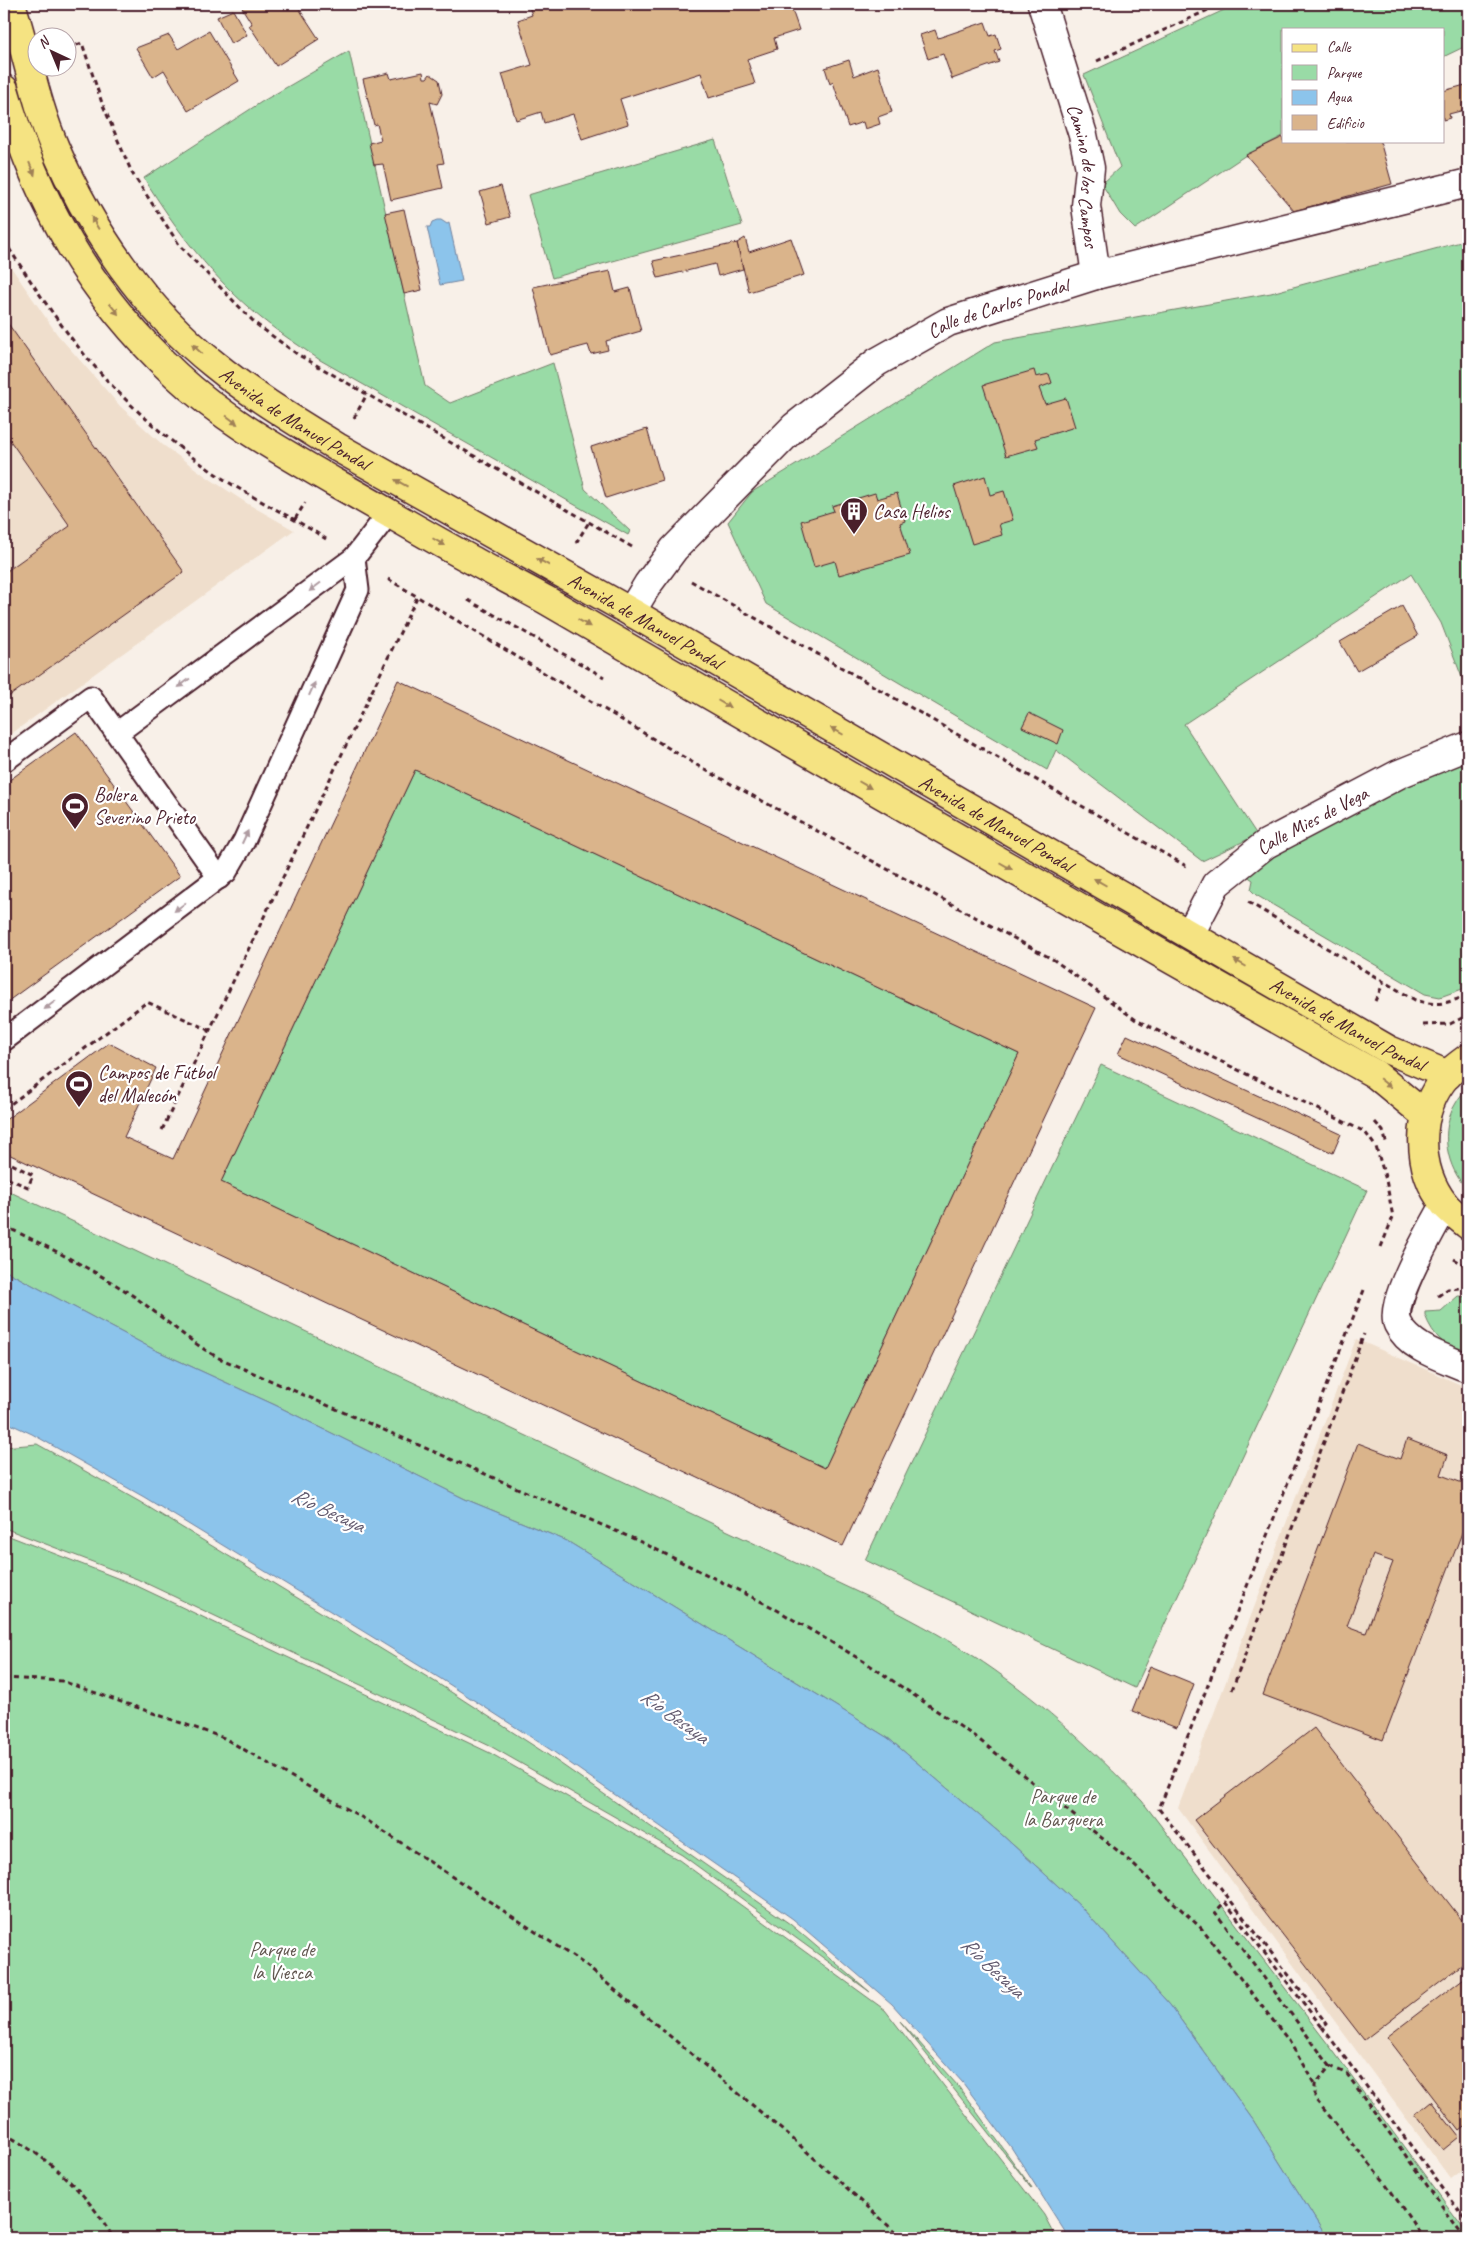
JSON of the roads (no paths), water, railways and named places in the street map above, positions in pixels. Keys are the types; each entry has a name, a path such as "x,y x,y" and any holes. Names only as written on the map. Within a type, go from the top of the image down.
{"main road":[{"name":"Avenida de Manuel Pondal","path":"11,4 46,126 71,183 116,258 152,304 214,364 290,418 631,612 1389,1050 1458,1066"},
{"name":"Avenida de Manuel Pondal","path":"4,89 26,155 46,201 91,280 148,347 180,378 240,425 275,448 542,598 901,806 1374,1074 1426,1116"},
{"path":"1458,1066 1434,1094 1426,1116 1422,1148 1429,1178 1445,1205 1468,1225"}],"street":[{"name":"Camino de los Campos","path":"1042,4 1083,135 1090,168 1086,206 1096,275"},
{"name":"Calle de Carlos Pondal","path":"631,612 674,549 794,427 877,362 948,322 1096,275 1468,183"},
{"name":"Calle Mies de Vega","path":"1190,934 1216,884 1266,844 1399,774 1468,746"},
{"path":"1445,1205 1425,1241 1398,1300 1397,1323 1410,1340 1429,1351 1468,1368"}],"lane":[{"path":"117,734 354,558 389,513"},
{"path":"4,1040 219,878 232,863 244,841 358,590 354,558"},
{"path":"4,762 91,697 219,878"}],"water":[{"path":"437,220 449,223 462,281 440,285 427,227 430,227 432,222"},
{"name":"Río Besaya","path":"4,1270 153,1349 275,1405 465,1499 567,1541 888,1738 1001,1834 1081,1907 1170,2005 1253,2120 1327,2238 1069,2238 1011,2147 963,2083 892,2004 793,1919 551,1750 441,1679 144,1497 32,1434 4,1421"}],"place":[{"name":"Casa Helios","path":"854,535"},
{"name":"Bolera Severino Prieto","path":"75,830"},
{"name":"Campos de Fútbol del Malecón","path":"79,1108"}],"park label":[{"name":"Parque de la Barquera","path":"1063,1808"},
{"name":"Parque de la Viesca","path":"282,1960"}]}
